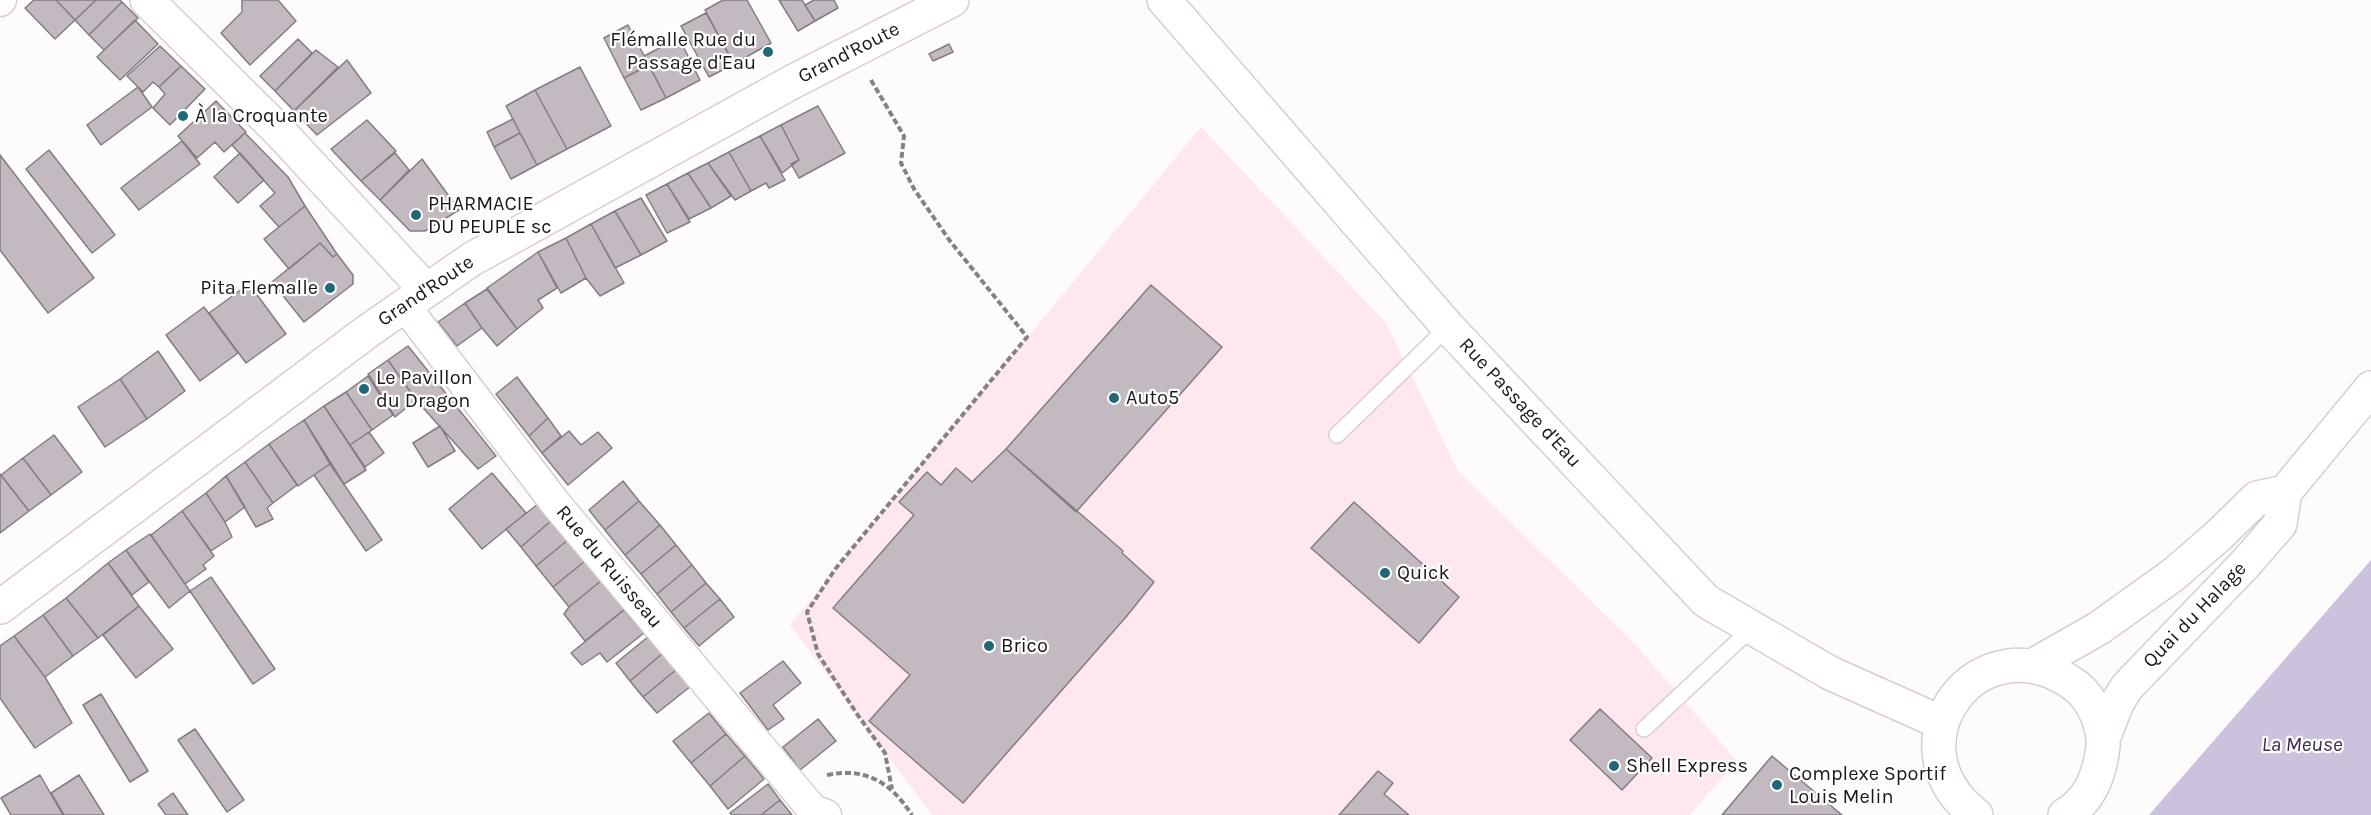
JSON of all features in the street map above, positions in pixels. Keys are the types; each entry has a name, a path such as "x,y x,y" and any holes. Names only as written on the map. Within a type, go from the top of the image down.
{"street":[{"path":"147,0 279,131 415,298"},
{"name":"Grand'Route","path":"0,607 368,331 482,253 794,81 952,0"},
{"name":"Rue Passage d'Eau","path":"1164,0 1448,327 1706,601 1830,673 1942,723"},
{"name":"Rue du Ruisseau","path":"415,298 556,504 813,810 826,815"},
{"path":"2285,492 2371,388"},
{"name":"Quai du Halage","path":"2034,665 2098,628 2173,575 2257,498 2285,492 2280,524 2247,562 2127,687 2117,703 2103,740 2101,766 2090,790 2072,811 2065,815"},
{"name":"Quai du Halage","path":"1976,815 1963,805 1948,801 1939,745 1942,723 1952,702 1967,684 1987,672 2010,665 2034,665 2060,674 2081,690 2096,713 2103,740"}],"lane":[{"path":"1337,435 1448,327"},
{"path":"1644,729 1753,627"}],"path":[{"path":"855,50 904,136 902,163 914,189 950,241 1027,337 837,568 807,612 818,654 856,714 885,753 891,789"},
{"path":"792,784 834,773 855,772 873,778 891,789 912,815"}],"shaded area":[{"path":"1201,127 1386,323 1458,471 1634,643 1737,761 1690,815 932,815 790,625"}],"water":[{"name":"La Meuse","path":"2371,560 2371,815 2149,815"}],"building":[{"path":"34,0 56,0 75,20 55,39 25,8"},
{"path":"56,0 96,0 75,20"},
{"path":"96,0 120,0 122,2 89,35 75,20"},
{"path":"242,0 278,0 296,21 250,65 221,33 242,12"},
{"path":"723,0 747,0 771,43 734,64 705,10"},
{"path":"779,0 802,0 815,21 798,31"},
{"path":"814,0 834,0 838,8 815,21 805,5"},
{"path":"122,2 138,18 104,50 89,35"},
{"path":"706,13 734,64 709,77 681,26"},
{"path":"135,20 158,44 120,80 97,57"},
{"path":"628,25 649,65 624,78 604,38"},
{"path":"679,38 700,80 666,98 644,56"},
{"path":"298,39 312,53 275,91 260,76"},
{"path":"949,44 953,52 933,61 929,54"},
{"path":"160,46 181,66 159,87 153,82 143,92 127,76"},
{"path":"316,50 338,67 294,111 275,91"},
{"path":"347,60 371,93 317,135 294,111"},
{"path":"649,65 666,98 641,110 624,78"},
{"path":"181,66 205,89 170,125 153,108 165,94 159,87"},
{"path":"580,67 611,126 567,149 535,90"},
{"path":"138,87 152,107 101,145 87,125"},
{"path":"535,90 567,149 537,165 506,106"},
{"path":"216,101 246,132 224,152 215,142 197,158 178,136"},
{"path":"818,106 845,153 799,178 791,164 799,160 781,125"},
{"path":"513,119 520,133 494,147 487,132"},
{"path":"367,120 396,151 361,181 331,149"},
{"path":"781,125 799,160 782,173 760,136"},
{"path":"245,133 288,177 305,206 279,227 260,206 275,193 232,145"},
{"path":"520,133 537,165 511,179 494,147"},
{"path":"760,136 785,180 769,188 766,183 751,191 729,152"},
{"path":"182,141 200,164 139,210 121,188"},
{"path":"49,150 115,235 92,253 26,169"},
{"path":"729,152 751,191 735,200 708,163"},
{"path":"240,153 264,180 238,203 214,177"},
{"path":"395,153 409,170 380,200 361,181"},
{"path":"0,155 94,278 48,313 0,250"},
{"path":"422,159 459,210 425,231 410,231 380,200"},
{"path":"708,163 731,196 711,208 688,173"},
{"path":"688,173 711,208 689,219 667,184"},
{"path":"667,184 690,222 667,233 646,195"},
{"path":"641,198 667,241 641,255 615,211"},
{"path":"305,206 337,254 333,257 320,243 289,269 264,239"},
{"path":"615,211 641,255 615,268 591,224"},
{"path":"591,224 624,283 600,296 586,278 566,238"},
{"path":"566,238 586,278 561,293 538,252"},
{"path":"320,243 333,257 337,254 353,275 353,284 304,322 272,282"},
{"path":"538,252 557,288 538,300 543,308 517,329 487,288"},
{"path":"249,284 286,334 246,363 209,313"},
{"name":"Auto5","path":"1151,285 1222,347 1076,512 1006,449"},
{"path":"487,289 517,329 497,346 465,303"},
{"path":"465,303 482,328 457,346 438,322"},
{"path":"204,307 238,353 200,381 166,335"},
{"path":"408,346 496,456 478,469 416,400 388,360"},
{"path":"158,351 185,391 147,419 120,379"},
{"path":"388,360 416,400 395,417 368,374"},
{"path":"368,376 393,415 372,430 346,392"},
{"path":"517,377 548,418 529,436 496,394"},
{"path":"120,379 147,419 105,447 78,407"},
{"path":"346,392 372,430 350,445 324,406"},
{"path":"324,406 366,470 344,484 304,420"},
{"path":"548,418 561,436 542,453 529,436"},
{"path":"304,420 330,464 298,486 269,444"},
{"path":"440,426 455,451 428,467 413,443"},
{"path":"569,431 581,445 598,432 612,448 568,485 542,453"},
{"path":"369,432 384,453 365,467 350,445"},
{"path":"54,435 82,472 51,495 23,458"},
{"path":"269,444 297,485 273,503 245,462"},
{"name":"Brico","path":"1006,449 1123,551 1122,553 1154,582 963,803 869,721 910,675 833,608 914,515 899,502 927,472 941,485 956,468 972,482"},
{"path":"23,458 51,495 29,511 1,475"},
{"path":"245,462 273,503 267,508 273,519 256,527 226,476"},
{"path":"330,464 382,540 366,551 314,475"},
{"path":"492,473 526,513 482,549 449,509"},
{"path":"0,474 29,511 0,533"},
{"path":"226,476 245,507 225,522 206,493"},
{"path":"623,481 639,501 605,530 589,510"},
{"path":"206,493 232,537 211,551 182,511"},
{"path":"639,501 660,525 625,555 605,530"},
{"name":"Quick","path":"1354,502 1459,597 1419,643 1311,548"},
{"path":"538,504 552,520 521,547 506,529"},
{"path":"182,511 214,556 203,565 206,569 185,584 151,535"},
{"path":"552,520 568,540 536,566 521,547"},
{"path":"660,525 676,545 641,574 625,555"},
{"path":"150,534 190,591 169,608 126,550"},
{"path":"568,540 585,561 553,587 536,566"},
{"path":"676,545 692,565 657,594 641,574"},
{"path":"126,550 149,582 132,595 108,563"},
{"path":"585,561 602,580 569,607 553,587"},
{"path":"108,563 139,606 98,638 66,598"},
{"path":"692,565 706,583 671,612 657,594"},
{"path":"211,577 275,669 253,684 190,591"},
{"path":"602,580 626,608 585,641 564,614 569,607"},
{"path":"706,583 720,599 684,628 671,612"},
{"path":"66,598 98,638 73,656 43,615"},
{"path":"720,599 734,617 699,646 684,628"},
{"path":"139,606 173,649 136,678 103,635"},
{"path":"624,610 644,633 607,662 600,653 582,665 571,653"},
{"path":"43,615 73,656 45,677 14,636"},
{"path":"14,636 45,677 72,723 35,748 0,698 0,646"},
{"path":"649,636 663,653 630,681 616,663"},
{"path":"663,653 677,669 643,697 630,681"},
{"path":"783,661 801,683 773,705 784,719 768,730 740,693"},
{"path":"677,669 691,686 657,713 643,697"},
{"path":"101,694 148,771 130,782 83,705"},
{"path":"1600,709 1652,758 1622,790 1570,740"},
{"path":"709,713 726,734 691,763 673,741"},
{"path":"818,719 836,741 800,770 783,747"},
{"path":"195,729 244,800 227,812 178,740"},
{"path":"726,734 745,756 710,786 691,763"},
{"path":"745,756 764,779 728,809 710,786"},
{"name":"Complexe Sportif Louis Melin","path":"1772,756 1842,815 1722,815"},
{"path":"1378,771 1393,783 1384,794 1409,815 1339,815"},
{"path":"40,775 63,815 11,815 1,798"},
{"path":"79,775 104,815 64,815 51,793"},
{"path":"768,784 780,800 761,815 732,815 730,813"},
{"path":"173,793 188,815 166,815 158,804"},
{"path":"780,800 792,815 761,815"}],"place":[{"name":"Flémalle Rue du Passage d'Eau","path":"768,52"},
{"name":"À la Croquante","path":"183,116"},
{"name":"PHARMACIE DU PEUPLE sc","path":"416,215"},
{"name":"Pita Flemalle","path":"330,288"},
{"name":"Le Pavillon du Dragon","path":"364,389"},
{"name":"Auto5","path":"1114,398"},
{"name":"Quick","path":"1385,573"},
{"name":"Brico","path":"989,646"},
{"name":"Shell Express","path":"1614,766"},
{"name":"Complexe Sportif Louis Melin","path":"1777,785"}]}
